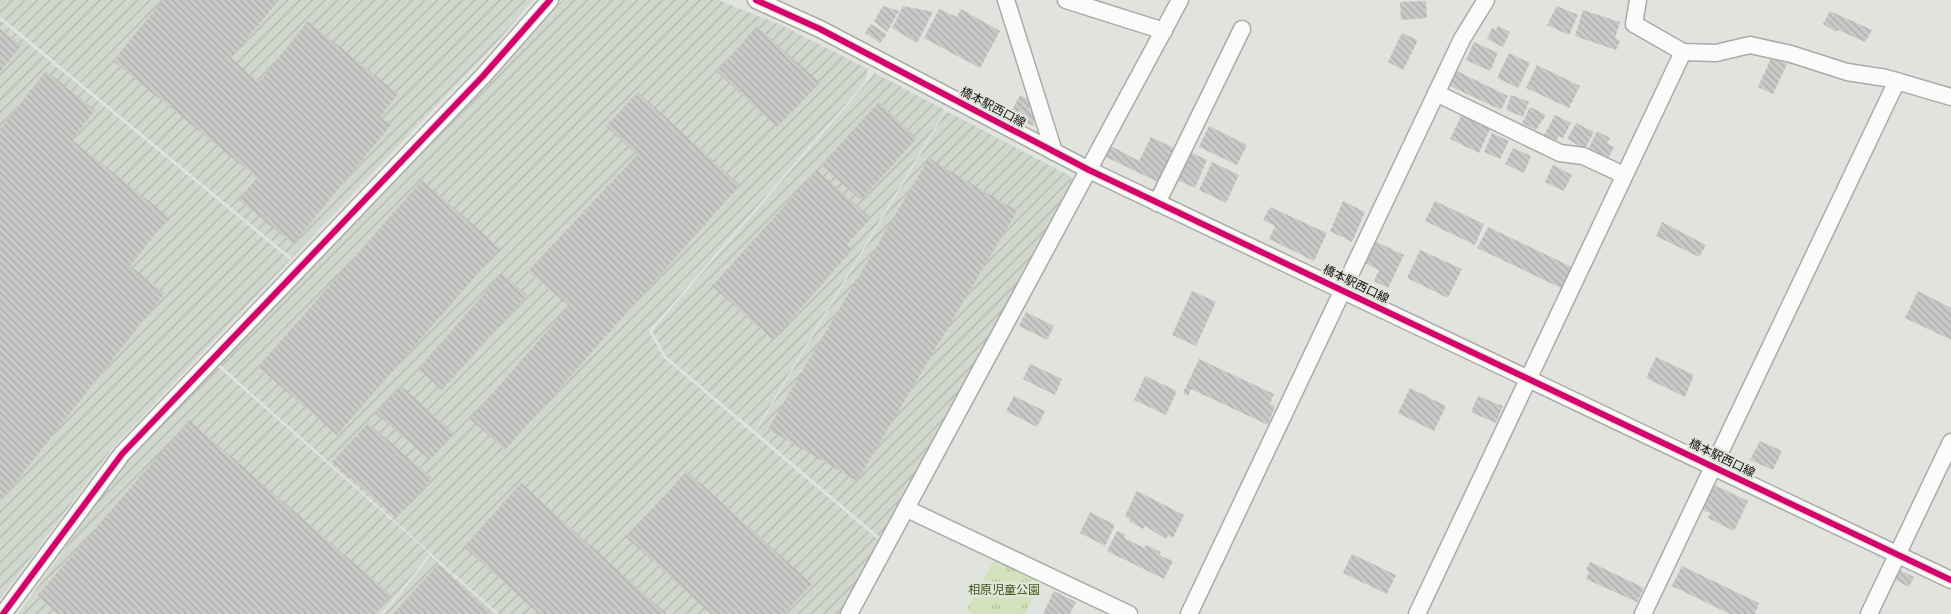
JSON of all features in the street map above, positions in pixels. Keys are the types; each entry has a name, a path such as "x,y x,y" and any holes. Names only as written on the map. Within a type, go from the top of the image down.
{"street":[{"path":"3,614 122,454 483,76 550,0"},
{"name":"橋本駅西口線","path":"756,0 820,30 1089,170 1951,580"},
{"path":"1006,0 1054,152"},
{"path":"1066,0 1164,30"},
{"path":"850,614 1180,0"},
{"path":"1189,614 1466,30 1486,0"},
{"path":"1638,0 1634,24 1682,52 1716,53 1750,45 1791,54 1847,72 1897,81 1951,97"},
{"path":"1158,203 1242,29"},
{"path":"1417,614 1682,52"},
{"path":"1643,614 1715,467 1897,81"},
{"path":"1436,93 1560,152 1583,156 1624,175"},
{"path":"1869,614 1951,442"},
{"path":"907,509 1129,614"}],"shaded area":[{"path":"0,0 533,0 499,40 292,258 0,16"},
{"path":"562,0 718,0 783,26 868,69 865,82 649,331 664,358 881,542 841,614 499,614 219,364 490,83"},
{"path":"0,20 290,260 112,449 0,599"},
{"path":"875,73 945,110 755,431 666,356 652,331"},
{"path":"946,111 1070,176 1074,184 882,539 756,432"},
{"path":"217,366 430,554 381,614 18,614 127,461"},
{"path":"431,556 496,614 384,614"}],"green space":[{"name":"相原児童公園","path":"995,558 1041,582 1025,614 972,614 967,609"}],"building":[{"path":"163,0 279,0 231,58 259,82 308,21 398,94 380,117 391,125 293,244 239,200 257,178 113,61"},
{"path":"1426,1 1427,18 1401,20 1400,2"},
{"path":"883,6 899,11 887,32 874,21"},
{"path":"903,6 933,12 917,43 892,28"},
{"path":"1557,6 1578,15 1569,35 1547,25"},
{"path":"939,9 957,17 961,9 1000,31 980,68 924,38"},
{"path":"1583,10 1620,22 1615,38 1620,41 1616,50 1575,36"},
{"path":"1830,11 1872,30 1865,42 1838,30 1836,32 1823,24"},
{"path":"871,24 887,34 880,43 865,33"},
{"path":"757,26 820,83 777,127 717,72"},
{"path":"1498,26 1510,32 1503,47 1487,39 1492,28 1496,30"},
{"path":"0,29 21,46 0,72"},
{"path":"1402,33 1418,40 1403,70 1388,62"},
{"path":"1474,42 1498,53 1490,71 1466,60"},
{"path":"1509,53 1530,63 1518,88 1497,78"},
{"path":"1771,58 1787,64 1773,94 1758,87"},
{"path":"1537,65 1580,86 1569,108 1526,88"},
{"path":"1455,70 1508,96 1501,110 1448,85"},
{"path":"46,71 95,110 72,140 169,217 130,266 165,293 0,502 0,129"},
{"path":"638,92 740,185 505,450 470,419 569,306 528,271 637,155 606,126"},
{"path":"1020,95 1031,101 1029,110 1036,114 1033,126 1010,114"},
{"path":"1511,95 1529,102 1523,117 1506,110"},
{"path":"879,102 917,138 861,200 821,165"},
{"path":"1530,107 1546,115 1536,130 1522,123"},
{"path":"1462,114 1491,127 1479,153 1450,139"},
{"path":"1555,115 1571,123 1563,138 1559,136 1556,141 1544,135"},
{"path":"1576,123 1594,132 1585,149 1567,139"},
{"path":"1209,126 1247,145 1237,165 1199,147"},
{"path":"1597,131 1610,138 1607,143 1614,147 1607,161 1587,151"},
{"path":"1492,133 1509,141 1500,159 1484,152"},
{"path":"1151,137 1176,149 1161,181 1158,182 1106,157 1111,146 1139,161"},
{"path":"1513,148 1531,156 1524,173 1505,164"},
{"path":"1190,152 1207,160 1195,188 1177,180"},
{"path":"929,158 1017,211 857,481 768,429"},
{"path":"1212,162 1239,175 1226,203 1199,190"},
{"path":"1553,165 1572,175 1564,191 1545,182"},
{"path":"817,170 871,218 847,244 852,250 773,340 712,286"},
{"path":"422,180 500,248 337,435 258,367"},
{"path":"1343,201 1365,212 1352,242 1330,231"},
{"path":"1435,201 1484,224 1475,245 1425,221"},
{"path":"1270,207 1327,233 1314,261 1269,239 1275,226 1263,220"},
{"path":"1662,222 1706,245 1699,257 1656,236"},
{"path":"1488,227 1572,267 1561,288 1477,248"},
{"path":"1373,240 1404,255 1388,288 1374,281 1379,270 1363,262"},
{"path":"1420,250 1462,269 1448,298 1407,278"},
{"path":"502,273 527,295 442,390 418,369"},
{"path":"1192,291 1216,302 1196,346 1172,335"},
{"path":"1918,291 1951,308 1951,340 1905,318"},
{"path":"1026,312 1054,326 1047,340 1019,326"},
{"path":"1656,357 1694,375 1685,397 1646,378"},
{"path":"1199,359 1274,394 1270,404 1275,406 1268,425 1191,389 1188,396 1183,393"},
{"path":"1030,364 1062,379 1055,395 1023,379"},
{"path":"1145,376 1177,391 1166,415 1134,400"},
{"path":"401,386 454,433 430,460 376,414"},
{"path":"1410,388 1446,406 1434,431 1398,413"},
{"path":"1014,396 1045,411 1037,427 1006,411"},
{"path":"1478,396 1503,406 1496,423 1471,412"},
{"path":"189,420 391,595 374,614 58,614 37,596"},
{"path":"368,423 432,478 396,518 332,462"},
{"path":"1760,441 1782,451 1773,470 1750,460"},
{"path":"687,471 812,584 784,614 711,614 626,537"},
{"path":"521,483 667,614 539,614 464,547"},
{"path":"1712,484 1748,501 1734,531 1708,518 1710,513 1700,509"},
{"path":"1137,491 1184,515 1173,538 1168,535 1166,539 1145,526 1143,529 1129,521 1130,519 1125,516"},
{"path":"1090,512 1115,525 1105,546 1080,533"},
{"path":"1117,531 1126,535 1124,538 1144,548 1146,545 1161,552 1159,555 1173,561 1164,579 1107,551"},
{"path":"1352,554 1396,575 1387,594 1343,573"},
{"path":"1590,562 1644,588 1637,602 1586,579 1589,572 1586,570"},
{"path":"438,564 493,614 393,614"},
{"path":"1682,566 1759,603 1755,614 1730,614 1672,586"},
{"path":"1900,570 1914,577 1909,587 1894,579"},
{"path":"1054,591 1076,602 1070,614 1043,614"}],"cycle path":[{"path":"3,614 122,454 483,76 550,0"},
{"path":"756,0 820,29 1089,170 1951,580"}]}
